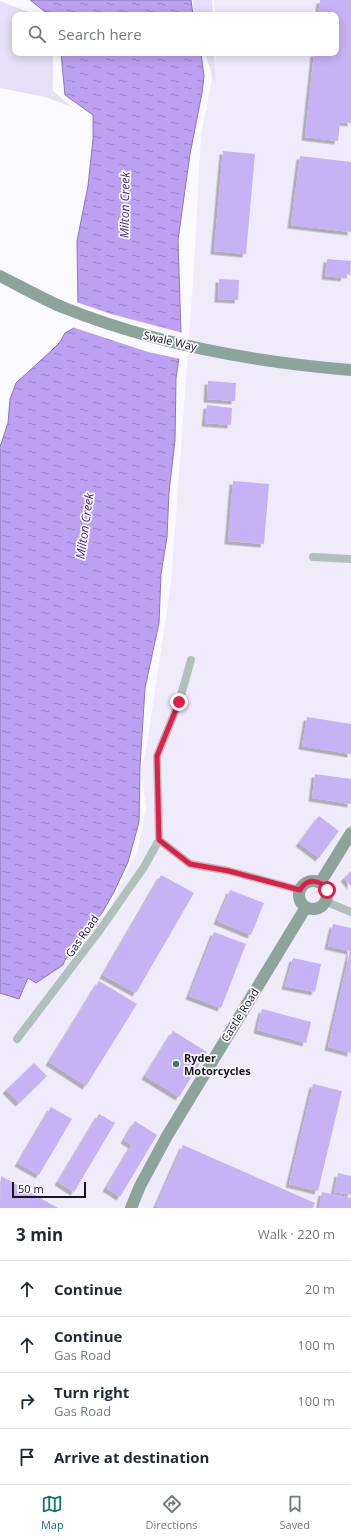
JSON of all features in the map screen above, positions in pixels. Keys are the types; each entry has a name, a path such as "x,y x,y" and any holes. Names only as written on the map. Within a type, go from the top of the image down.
{"main road":[{"name":"Swale Way","path":"0,276 61,306 152,338 211,351 309,366 351,370"},
{"path":"320,883 351,833"},
{"path":"316,881 327,890 327,902 318,909 306,908 300,902 300,890 306,883 316,881"},
{"name":"Castle Road","path":"131,1208 140,1186 168,1136 306,908"}],"street":[{"path":"313,557 351,559"},
{"path":"190,660 179,702 157,756 159,840 190,864 229,871 300,890"},
{"name":"Gas Road","path":"17,1039 100,930 144,866 159,840"},
{"path":"327,902 351,912"}],"shaded area":[{"path":"193,0 212,0 213,12 193,12"},
{"path":"214,0 351,0 351,1208 0,1208 0,993 19,999 29,978 36,982 63,965 110,907 138,849 146,808 141,769 147,745 171,583 193,283 201,135 216,56 339,56 339,12 215,12"},
{"path":"0,1 28,12 12,12 12,56 53,56 53,91 72,107 45,97 0,88"},
{"path":"206,56 214,56 216,88"}],"water":[{"path":"30,0 191,0 193,12 45,12"},
{"name":"Milton Creek","path":"61,56 201,56 204,76 202,93 190,154 178,240 181,334 176,378 175,440 169,492 167,537 161,574 159,623 145,688 140,766 139,822 128,862 102,913 65,960 63,965 36,983 28,978 19,999 0,993 0,447 8,423 10,399 16,383 60,342 65,333 74,328 78,303 77,241 88,186 93,139 93,115 65,95"}],"pier":[{"path":"76,302 111,314 183,333 181,359 148,352 72,327"}],"building":[{"path":"320,0 351,0 351,123 340,122 338,141 305,137 314,56 339,56 339,12 318,12"},
{"path":"223,151 255,154 246,254 214,251"},
{"path":"300,156 351,162 351,232 291,225"},
{"path":"327,259 351,261 350,275 345,274 344,278 325,276"},
{"path":"219,279 239,280 238,300 218,299"},
{"path":"208,381 236,383 235,401 207,399"},
{"path":"207,405 232,408 231,425 205,423"},
{"path":"233,481 269,484 264,544 228,541"},
{"path":"307,717 351,724 351,754 302,746"},
{"path":"315,774 351,779 351,804 312,798"},
{"path":"319,816 339,831 319,858 299,843"},
{"path":"351,871 351,886 344,878"},
{"path":"161,875 194,893 136,993 103,975"},
{"path":"230,890 264,903 251,935 217,921"},
{"path":"333,924 351,928 351,1053 328,1047 350,951 328,946"},
{"path":"214,932 246,944 221,1008 189,996"},
{"path":"293,958 321,964 315,992 285,986"},
{"path":"99,981 137,1004 86,1086 49,1062"},
{"path":"262,1009 311,1022 306,1043 257,1030"},
{"name":"Ryder Motorcycles","path":"173,1031 207,1052 179,1097 145,1076"},
{"path":"34,1063 47,1076 19,1103 6,1090"},
{"path":"313,1084 342,1091 318,1191 289,1184"},
{"path":"51,1107 72,1119 39,1175 18,1163"},
{"path":"99,1114 115,1123 74,1192 58,1182"},
{"path":"135,1121 157,1135 120,1197 106,1188 132,1145 124,1140"},
{"path":"183,1145 315,1203 313,1208 161,1208 156,1206"},
{"path":"338,1173 351,1176 351,1195 334,1192"},
{"path":"1,1176 58,1208 0,1208"},
{"path":"322,1192 351,1198 351,1208 319,1208"}],"place":[{"name":"Ryder Motorcycles","path":"176,1064"}],"route":[{"path":"179,702 161,742 157,756 159,840 190,864 229,871 300,890 306,883 316,881 327,890"}]}
